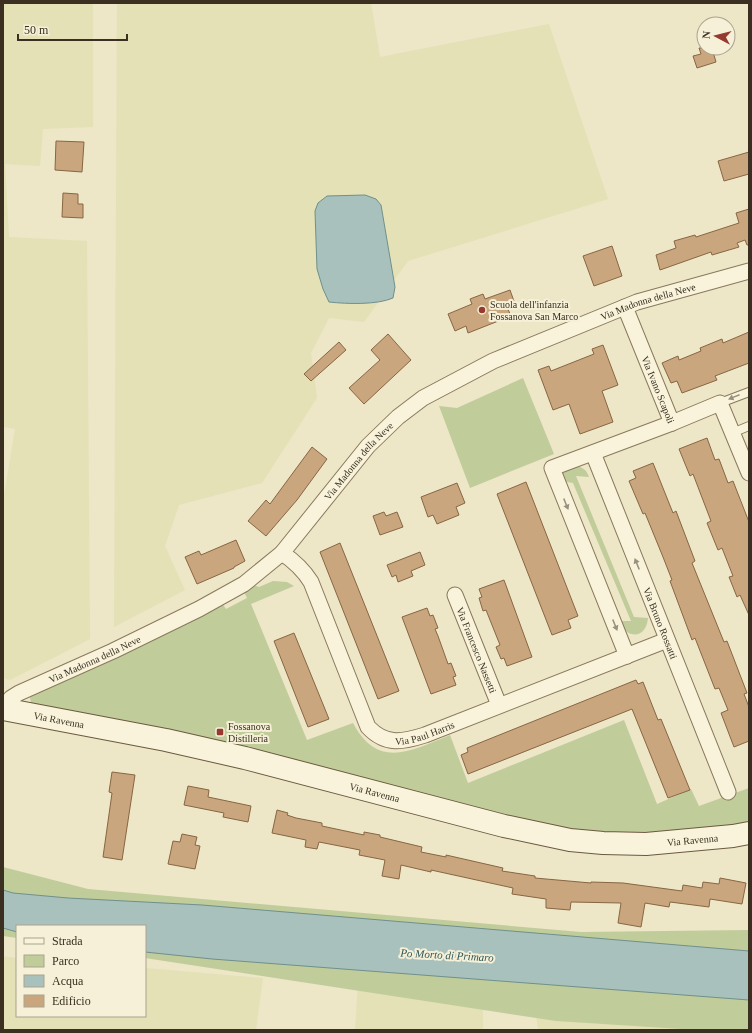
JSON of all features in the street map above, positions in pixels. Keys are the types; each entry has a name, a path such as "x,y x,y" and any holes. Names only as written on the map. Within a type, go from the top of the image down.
{"main road":[{"name":"Via Ravenna","path":"3,709 166,740 296,771 504,826 570,840 603,843 646,844 733,836 749,833"}],"street":[{"name":"Via Madonna della Neve","path":"3,709 12,698 19,693 113,651 223,597 244,584 282,553 368,446 398,417 422,398 492,361 625,307 657,296 749,271"},
{"name":"Via Ivano Scapoli","path":"625,307 672,423 720,403"},
{"path":"720,403 749,473"},
{"path":"627,656 552,468 672,423"},
{"name":"Via Bruno Rossatti","path":"593,453 728,792"},
{"name":"Via Paul Harris","path":"282,553 298,564 311,582 368,727 374,734 393,742 406,741 425,735 667,640"},
{"name":"Via Francesco Nassetti","path":"455,595 499,705"}],"lane":[{"name":"Via Ivano Scapoli","path":"720,403 749,392"},
{"path":"732,433 749,426"}],"shaded area":[{"path":"3,3 93,3 93,127 43,129 40,166 5,164 9,237 87,241 90,639 10,680 3,678 3,502 15,429 3,427"},
{"path":"117,3 371,3 380,57 549,24 608,199 408,261 364,322 329,318 311,353 317,398 262,483 179,505 165,546 185,590 114,627"},
{"path":"3,956 16,958 16,1017 146,1017 146,968 263,978 256,1030 3,1030"},
{"path":"358,984 483,994 483,1030 355,1030"},
{"path":"535,1006 749,1030 538,1030"}],"green space":[{"path":"523,378 554,454 470,488 439,406 457,408"},
{"path":"573,465 583,468 589,477 576,476 634,617 648,618 647,625 640,633 631,634 622,627 619,621 631,621 573,483 562,481 563,472"},
{"path":"273,581 287,582 294,586 251,604 307,740 353,723 363,738 373,747 384,752 396,753 409,751 450,735 468,783 624,720 657,804 691,789 699,806 749,788 749,821 733,825 654,835 594,834 566,830 31,704 30,697 33,691 222,603 226,609 247,598 244,592 254,585 259,587"},
{"path":"3,867 88,889 581,932 749,930 749,1030 697,1030 556,1021 146,958 146,925 16,925 16,938 3,936"}],"water":[{"path":"365,195 376,199 381,205 395,287 393,298 370,303 329,302 317,269 315,211 318,203 327,196"},
{"name":"Po Morto di Primaro","path":"3,890 13,893 68,898 202,905 749,951 749,1000 212,959 146,952 146,925 16,925 16,932 3,928"}],"building":[{"path":"693,56 714,56 716,62 697,68"},
{"path":"56,141 84,142 82,172 55,170"},
{"path":"749,152 749,174 724,181 718,161"},
{"path":"63,193 78,194 78,204 83,204 83,218 62,217"},
{"path":"749,209 749,245 747,245 745,240 737,243 739,247 712,255 711,252 660,270 656,255 676,248 674,241 695,235 696,237 739,223 736,213"},
{"path":"612,246 622,276 594,286 583,256"},
{"name":"Scuola dell'infanzia Fossanova San Marco","path":"510,290 515,304 507,307 511,316 468,333 466,326 455,331 448,314 472,304 470,299 483,294 485,299"},
{"path":"749,332 749,363 715,376 717,380 682,393 677,381 671,383 662,363 678,356 679,360 701,351 700,348 722,339 723,343"},
{"path":"388,334 411,360 364,404 349,388 380,360 371,350"},
{"path":"339,342 346,350 311,381 304,374"},
{"path":"603,345 618,385 602,391 613,422 580,434 569,404 553,410 538,370 549,366 551,371 594,354 592,349"},
{"path":"707,438 715,460 719,459 728,483 733,481 749,522 749,615 740,595 737,597 729,577 733,576 722,548 718,550 707,523 711,521 693,474 690,476 679,449"},
{"path":"312,447 327,459 297,500 266,536 248,521 266,500 270,504"},
{"path":"653,463 673,513 676,511 695,561 692,563 724,642 727,641 747,693 744,694 749,707 749,741 734,747 721,713 728,710 719,688 715,689 695,638 692,640 670,581 672,580 663,557 645,513 643,514 629,481 636,478 633,471"},
{"path":"526,482 578,616 568,620 571,628 552,635 497,494"},
{"path":"457,483 465,503 456,507 459,515 437,524 433,515 428,517 421,497"},
{"path":"384,512 386,516 397,512 403,527 380,535 373,516"},
{"path":"236,540 245,561 234,568 197,584 185,557 199,551 201,555"},
{"path":"340,543 399,691 378,699 320,552"},
{"path":"420,552 425,565 411,571 413,576 398,582 396,575 392,577 387,565"},
{"path":"504,580 532,657 507,666 504,658 501,659 496,647 500,645 486,610 483,611 479,598 482,597 479,589"},
{"path":"427,608 430,616 433,615 438,628 435,629 448,664 451,663 456,676 453,677 456,685 431,694 402,617"},
{"path":"294,633 329,719 308,727 274,641"},
{"path":"636,680 638,684 643,682 658,720 661,719 690,790 668,798 632,709 468,774 461,755 468,752 467,748"},
{"path":"112,772 135,775 122,860 103,857 112,793 109,792"},
{"path":"188,786 209,790 208,797 251,806 248,822 223,817 224,813 184,805"},
{"path":"277,810 288,813 287,815 296,818 322,823 322,826 364,835 364,832 380,835 380,837 422,847 421,852 446,857 446,855 503,868 502,871 535,876 535,878 591,883 623,883 682,891 683,885 702,888 703,882 719,884 720,878 746,883 742,904 710,899 709,907 670,902 669,907 645,903 641,927 618,923 621,903 571,902 570,910 546,908 546,899 512,894 513,888 431,870 431,872 401,865 399,879 382,876 385,860 359,855 360,850 319,842 317,849 305,847 306,840 272,833"},
{"path":"182,834 197,837 195,845 200,846 195,869 168,864 173,841 180,842"}],"place":[{"name":"Scuola dell'infanzia Fossanova San Marco","path":"482,310"},
{"name":"Fossanova Distilleria","path":"220,732"}]}
